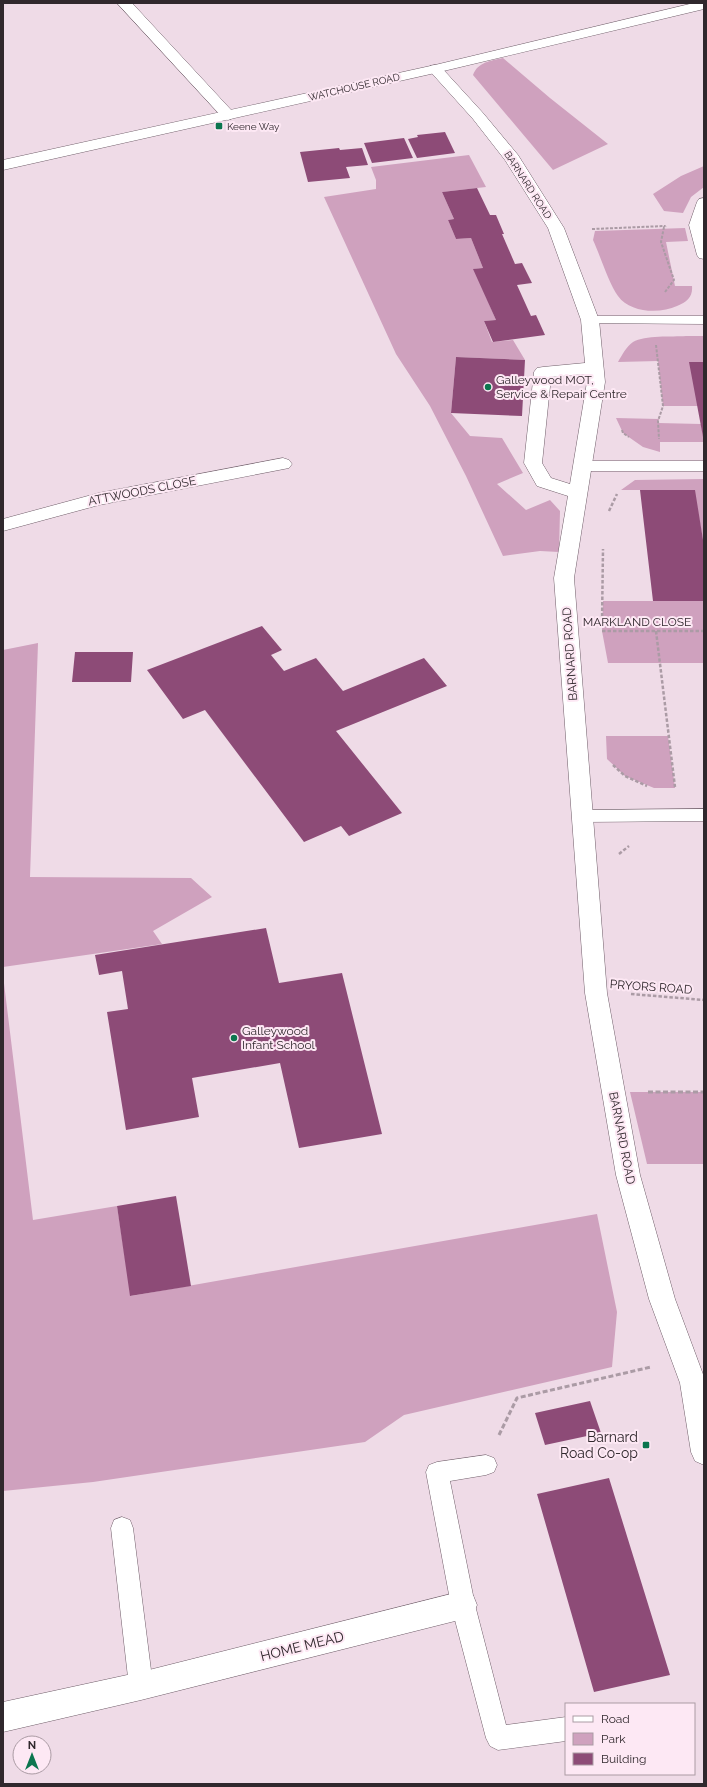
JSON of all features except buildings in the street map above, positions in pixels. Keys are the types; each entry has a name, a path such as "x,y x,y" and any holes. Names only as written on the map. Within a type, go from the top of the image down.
{"street":[{"path":"124,3 228,115"},
{"name":"WATCHOUSE ROAD","path":"3,165 435,69 704,5"},
{"name":"BARNARD ROAD","path":"435,69 478,116 508,152 556,228 590,320 596,382 564,578 596,993 628,1175 662,1299 684,1360 699,1382 704,1452"},
{"path":"578,493 544,482 533,463 543,372 595,368"},
{"name":"ATTWOODS CLOSE","path":"3,525 99,499 283,464"},
{"name":"HOME MEAD","path":"3,1717 141,1686 463,1605"}],"lane":[{"path":"704,202 696,225 704,255"},
{"path":"590,320 704,320"},
{"path":"582,466 704,466"},
{"path":"583,816 704,816"},
{"path":"486,1465 438,1472 463,1605 498,1738 565,1729"},
{"path":"122,1528 141,1686"}],"path":[{"path":"592,229 696,225"},
{"path":"629,321 626,308 667,291 674,280 661,242 664,227 666,226"},
{"path":"655,338 663,406 658,421 659,442"},
{"path":"602,631 603,549"},
{"name":"MARKLAND CLOSE","path":"569,631 704,631"},
{"path":"656,631 675,788 668,788"},
{"path":"612,764 625,776 654,788"},
{"path":"619,855 634,842"},
{"name":"PRYORS ROAD","path":"596,993 704,1000"},
{"path":"645,1092 704,1092"},
{"path":"486,1465 517,1398 684,1360"}],"green space":[{"path":"503,58 608,144 553,170 473,75 481,65 489,61"},
{"path":"469,155 486,187 442,192 454,219 448,220 456,239 471,238 483,268 474,269 496,320 484,321 492,342 513,340 525,360 456,357 451,413 470,436 502,438 523,473 497,484 526,510 550,500 560,511 559,552 540,551 503,556 466,476 430,406 396,354 324,197 376,189 376,180 371,167"},
{"path":"704,166 704,187 691,197 683,213 664,211 653,194 681,176"},
{"path":"685,228 688,241 666,242 675,286 692,286 689,299 670,309 654,311 637,309 623,302 611,284 593,240 595,231"},
{"path":"704,336 704,362 698,406 663,406 658,361 618,362 628,346 638,340 651,337"},
{"path":"616,418 659,419 658,423 701,424 704,442 660,442 660,452 643,447 623,433"},
{"path":"704,479 704,546 694,490 621,490 635,480"},
{"path":"603,601 704,601 704,663 608,663 602,631"},
{"path":"38,643 30,877 191,878 212,897 153,931 162,944 3,967 3,650"},
{"path":"606,736 668,736 675,788 654,788 625,776 607,759"},
{"path":"3,975 33,1220 117,1206 131,1296 597,1214 617,1312 612,1367 404,1415 365,1442 93,1482 3,1491"},
{"path":"630,1092 704,1092 704,1164 647,1164"}],"place":[{"name":"Keene Way","path":"219,126"},
{"name":"Galleywood MOT, Service & Repair Centre","path":"488,387"},
{"name":"Galleywood Infant School","path":"234,1038"},
{"name":"Barnard Road Co-op","path":"646,1445"}]}
